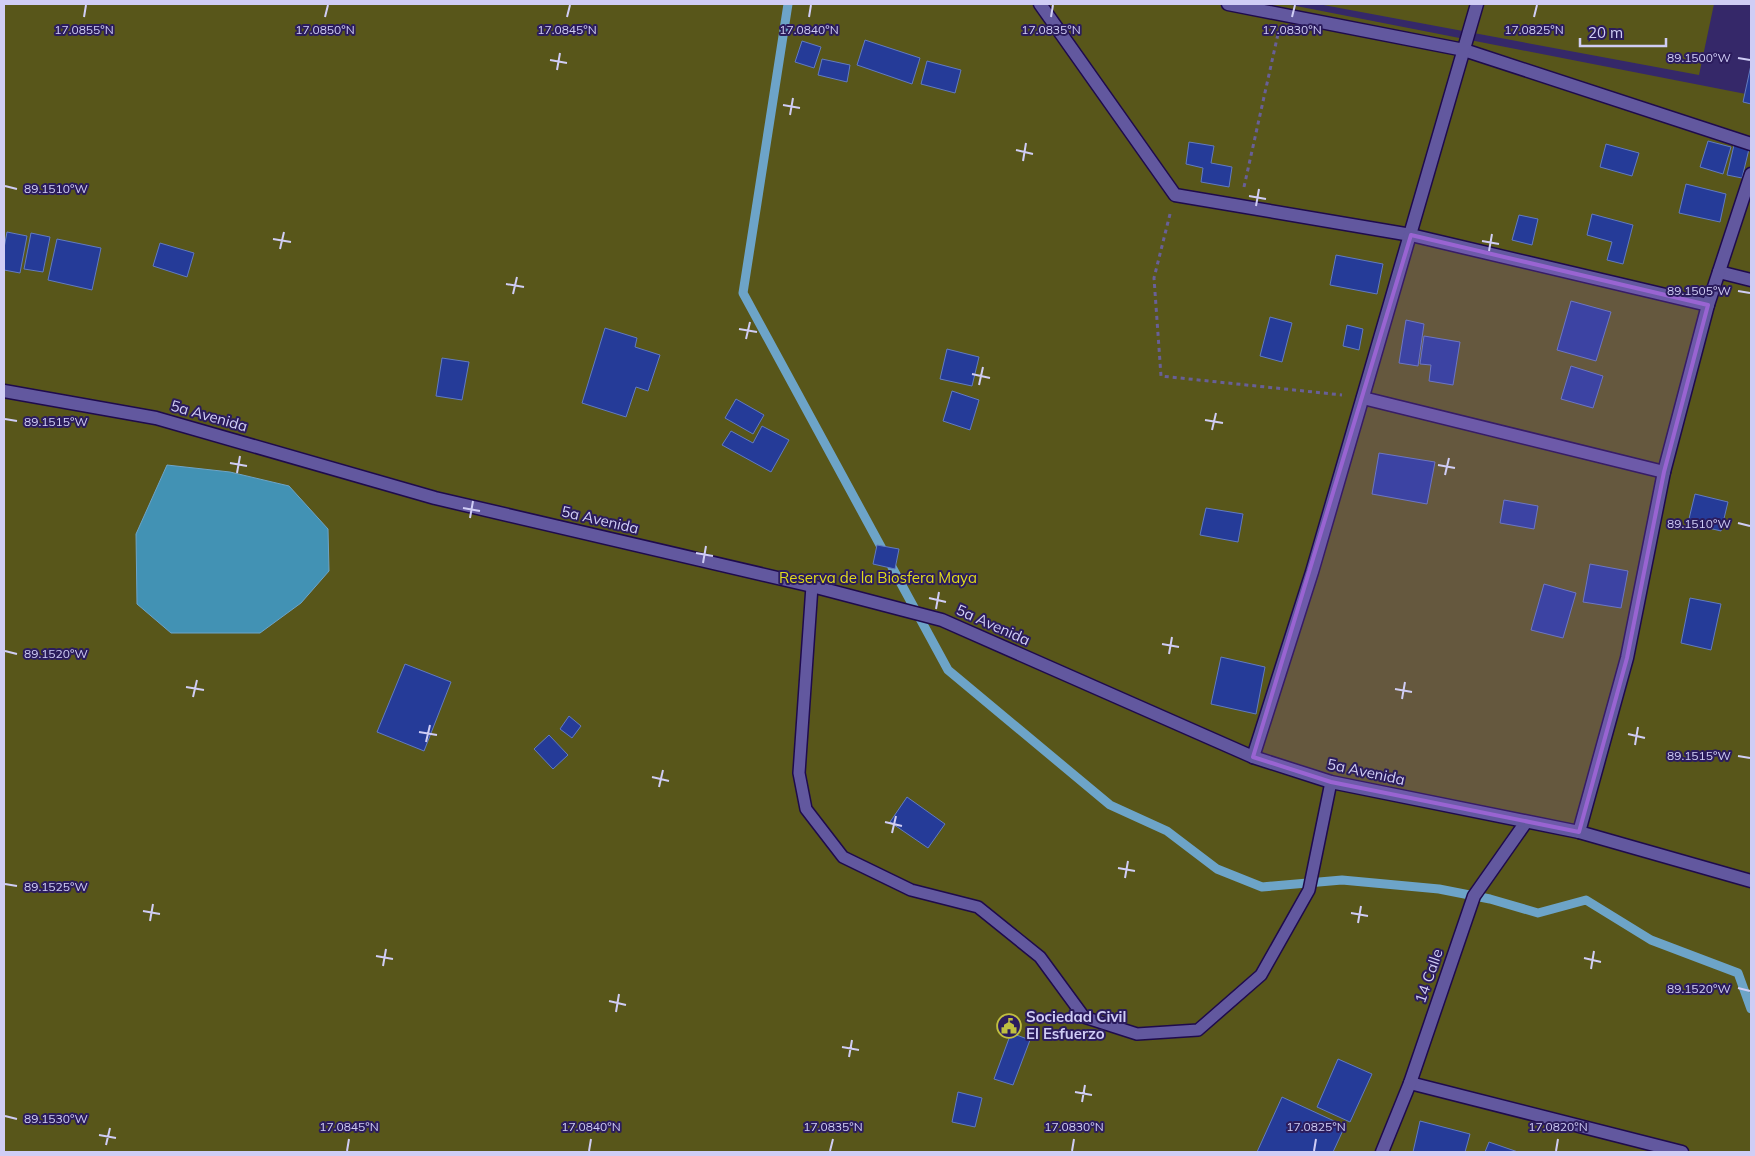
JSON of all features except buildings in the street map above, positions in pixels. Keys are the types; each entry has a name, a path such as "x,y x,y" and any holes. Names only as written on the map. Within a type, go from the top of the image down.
{"street":[{"path":"1040,4 1175,195 1411,235 1708,305"},
{"path":"1228,4 1464,50 1751,144"},
{"path":"1253,757 1312,572 1477,4"},
{"path":"1579,832 1627,658 1664,472 1708,305 1751,174"},
{"path":"1719,272 1751,280"},
{"name":"5a Avenida","path":"4,391 156,418 435,498 812,586 942,620 1253,757 1330,782 1579,832 1751,882"},
{"path":"1363,398 1664,472"},
{"name":"14 Calle","path":"1382,1152 1410,1083 1474,896 1526,822"},
{"path":"1410,1083 1682,1152"}],"lane":[{"path":"812,586 799,773 806,809 843,856 911,890 978,907 1040,957 1084,1018 1137,1034 1198,1030 1260,975 1309,890 1330,782"}],"path":[{"path":"1240,206 1282,14"},
{"path":"1175,195 1154,278 1161,376 1363,398"}],"highlighted area":[{"path":"1411,235 1708,305 1664,472 1627,658 1579,832 1331,782 1253,757"}],"green space":[{"name":"Reserva de la Biosfera Maya","path":"4,4 1286,4 1751,95 1751,1152 4,1152"},
{"path":"1318,4 1714,4 1699,75"}],"water":[{"path":"167,465 230,472 289,486 328,529 329,571 301,603 260,633 171,633 137,604 136,534"}],"waterway":[{"path":"788,4 743,293 948,670 1110,805 1167,831 1217,869 1262,887 1342,880 1439,889 1490,899 1538,913 1586,900 1651,940 1738,973 1751,1009"}],"place":[{"name":"Sociedad Civil El Esfuerzo","path":"1009,1026"}]}
